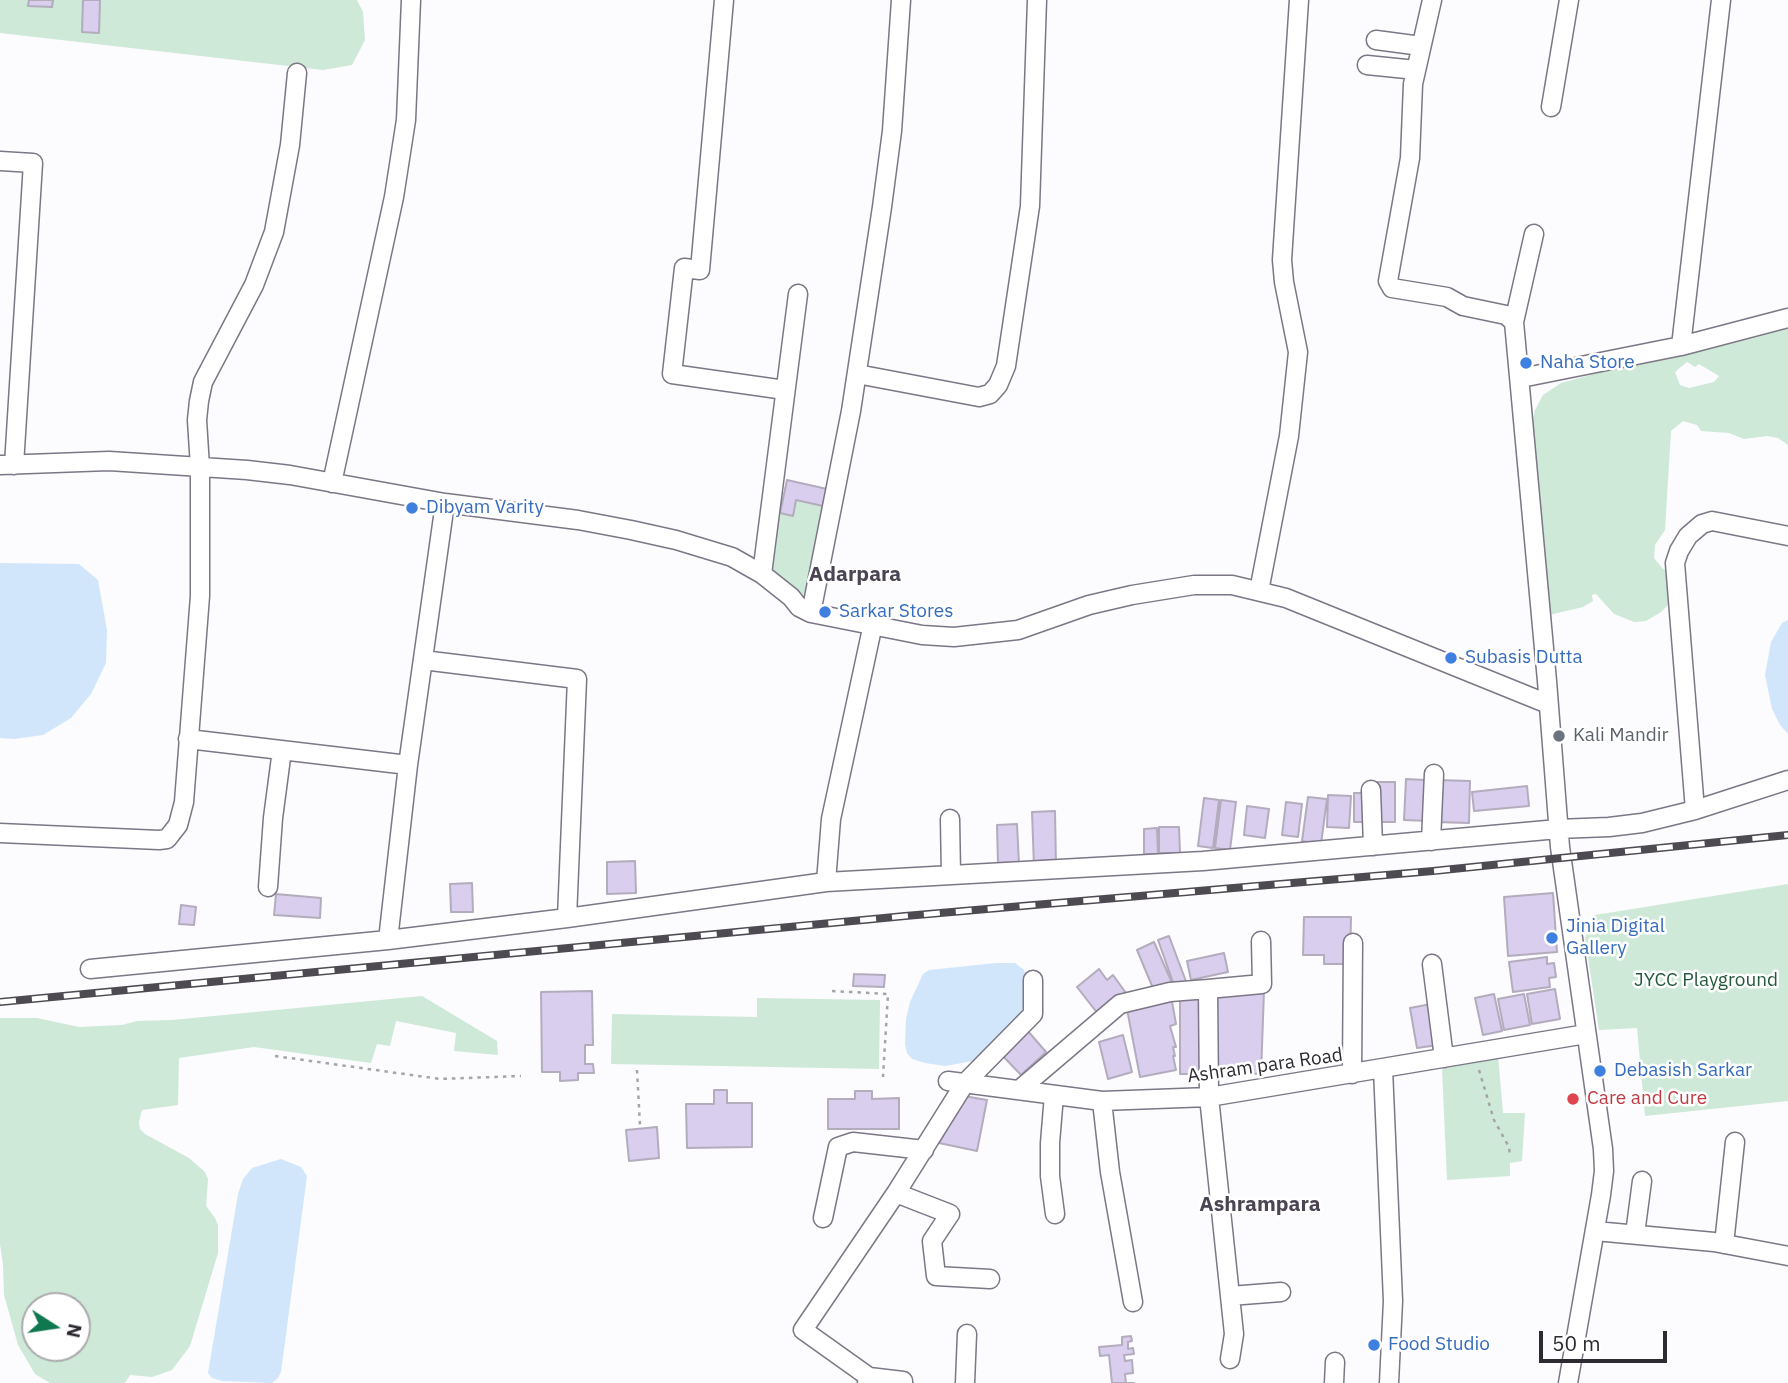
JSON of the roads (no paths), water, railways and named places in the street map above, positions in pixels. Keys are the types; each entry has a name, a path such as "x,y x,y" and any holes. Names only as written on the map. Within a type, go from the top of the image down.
{"street":[{"path":"332,483 394,197 406,120 411,0"},
{"path":"724,0 700,270 684,268 672,374 785,390"},
{"path":"811,613 857,374 892,131 901,0"},
{"path":"857,374 979,397 990,394 999,385 1006,366 1030,206 1037,0"},
{"path":"1259,591 1289,436 1298,352 1282,260 1299,0"},
{"path":"1432,0 1416,70 1410,158 1389,286 1447,297 1463,306 1506,315 1514,322"},
{"path":"1551,107 1569,0"},
{"path":"1681,346 1721,0"},
{"path":"1376,40 1421,46"},
{"path":"1367,65 1416,70"},
{"path":"0,832 167,839 173,834 181,817 200,596 201,467 197,420 203,382 254,285 274,232 290,145 297,73"},
{"path":"0,161 33,163 7,465 109,461 269,472 445,503 578,520 676,540 732,557 762,574 780,587 799,607 811,613 922,635 974,636 1018,630 1089,605 1164,589 1194,585 1232,585 1286,598 1548,704"},
{"path":"1534,234 1514,322 1562,871 1604,1171 1567,1383"},
{"path":"762,574 798,295"},
{"path":"1521,378 1681,346 1788,318"},
{"path":"388,940 408,765 445,503"},
{"path":"1695,810 1675,563 1679,551 1688,536 1702,524 1712,521 1788,536"},
{"path":"826,882 831,819 873,624"},
{"path":"423,660 578,679 567,918"},
{"path":"188,739 408,765"},
{"path":"268,887 282,750"},
{"path":"1430,841 1434,774"},
{"path":"90,969 388,940 826,882 1203,861 1642,823 1695,810 1788,780"},
{"path":"1371,790 1373,846"},
{"path":"950,819 951,875"},
{"path":"1019,1090 1120,1004 1131,999 1170,992 1262,984 1261,941"},
{"path":"1352,1074 1353,943"},
{"path":"1432,964 1444,1058"},
{"path":"903,1383 868,1380 803,1330 897,1194 923,1150 957,1082 1033,1014 1033,979"},
{"path":"1208,989 1209,1097 1234,1334 1230,1359"},
{"name":"Ashram para Road","path":"957,1082 1102,1101 1209,1097 1586,1034"},
{"path":"1383,1069 1393,1301 1389,1383"},
{"path":"1054,1095 1050,1176 1055,1214"},
{"path":"1102,1101 1110,1172 1133,1302"},
{"path":"823,1218 838,1147 853,1142 923,1150"},
{"path":"1724,1244 1735,1142"},
{"path":"1635,1234 1642,1181"},
{"path":"897,1194 950,1214 932,1241 936,1276 990,1279"},
{"path":"1595,1231 1724,1244 1788,1256"},
{"path":"1230,1296 1281,1292"},
{"path":"965,1383 967,1334"},
{"path":"1334,1383 1335,1362"}],"water":[{"path":"0,563 79,564 98,580 107,630 106,663 91,694 71,718 43,735 0,738"},
{"path":"1788,620 1788,734 1772,709 1765,675 1771,642 1782,623"},
{"path":"1015,963 1024,970 1025,1001 1020,1016 973,1061 945,1066 912,1059 905,1044 906,1019 910,1002 923,974 929,970"},
{"path":"281,1159 301,1167 307,1176 281,1372 272,1383 222,1381 212,1378 208,1373 238,1194 243,1179 252,1168"}],"railway":[{"path":"0,1002 905,916 1433,871 1788,835"}],"place":[{"name":"Naha Store","path":"1526,363"},
{"name":"Dibyam Varity","path":"412,508"},
{"name":"Sarkar Stores","path":"825,612"},
{"name":"Subasis Dutta","path":"1451,658"},
{"name":"Kali Mandir","path":"1559,736"},
{"name":"Jinia Digital Gallery","path":"1552,938"},
{"name":"Debasish Sarkar","path":"1600,1071"},
{"name":"Care and Cure","path":"1573,1099"},
{"name":"Food Studio","path":"1374,1345"}],"district":[{"name":"Adarpara","path":"855,575"},
{"name":"Ashrampara","path":"1260,1205"}],"park label":[{"name":"JYCC Playground","path":"1706,981"}]}
